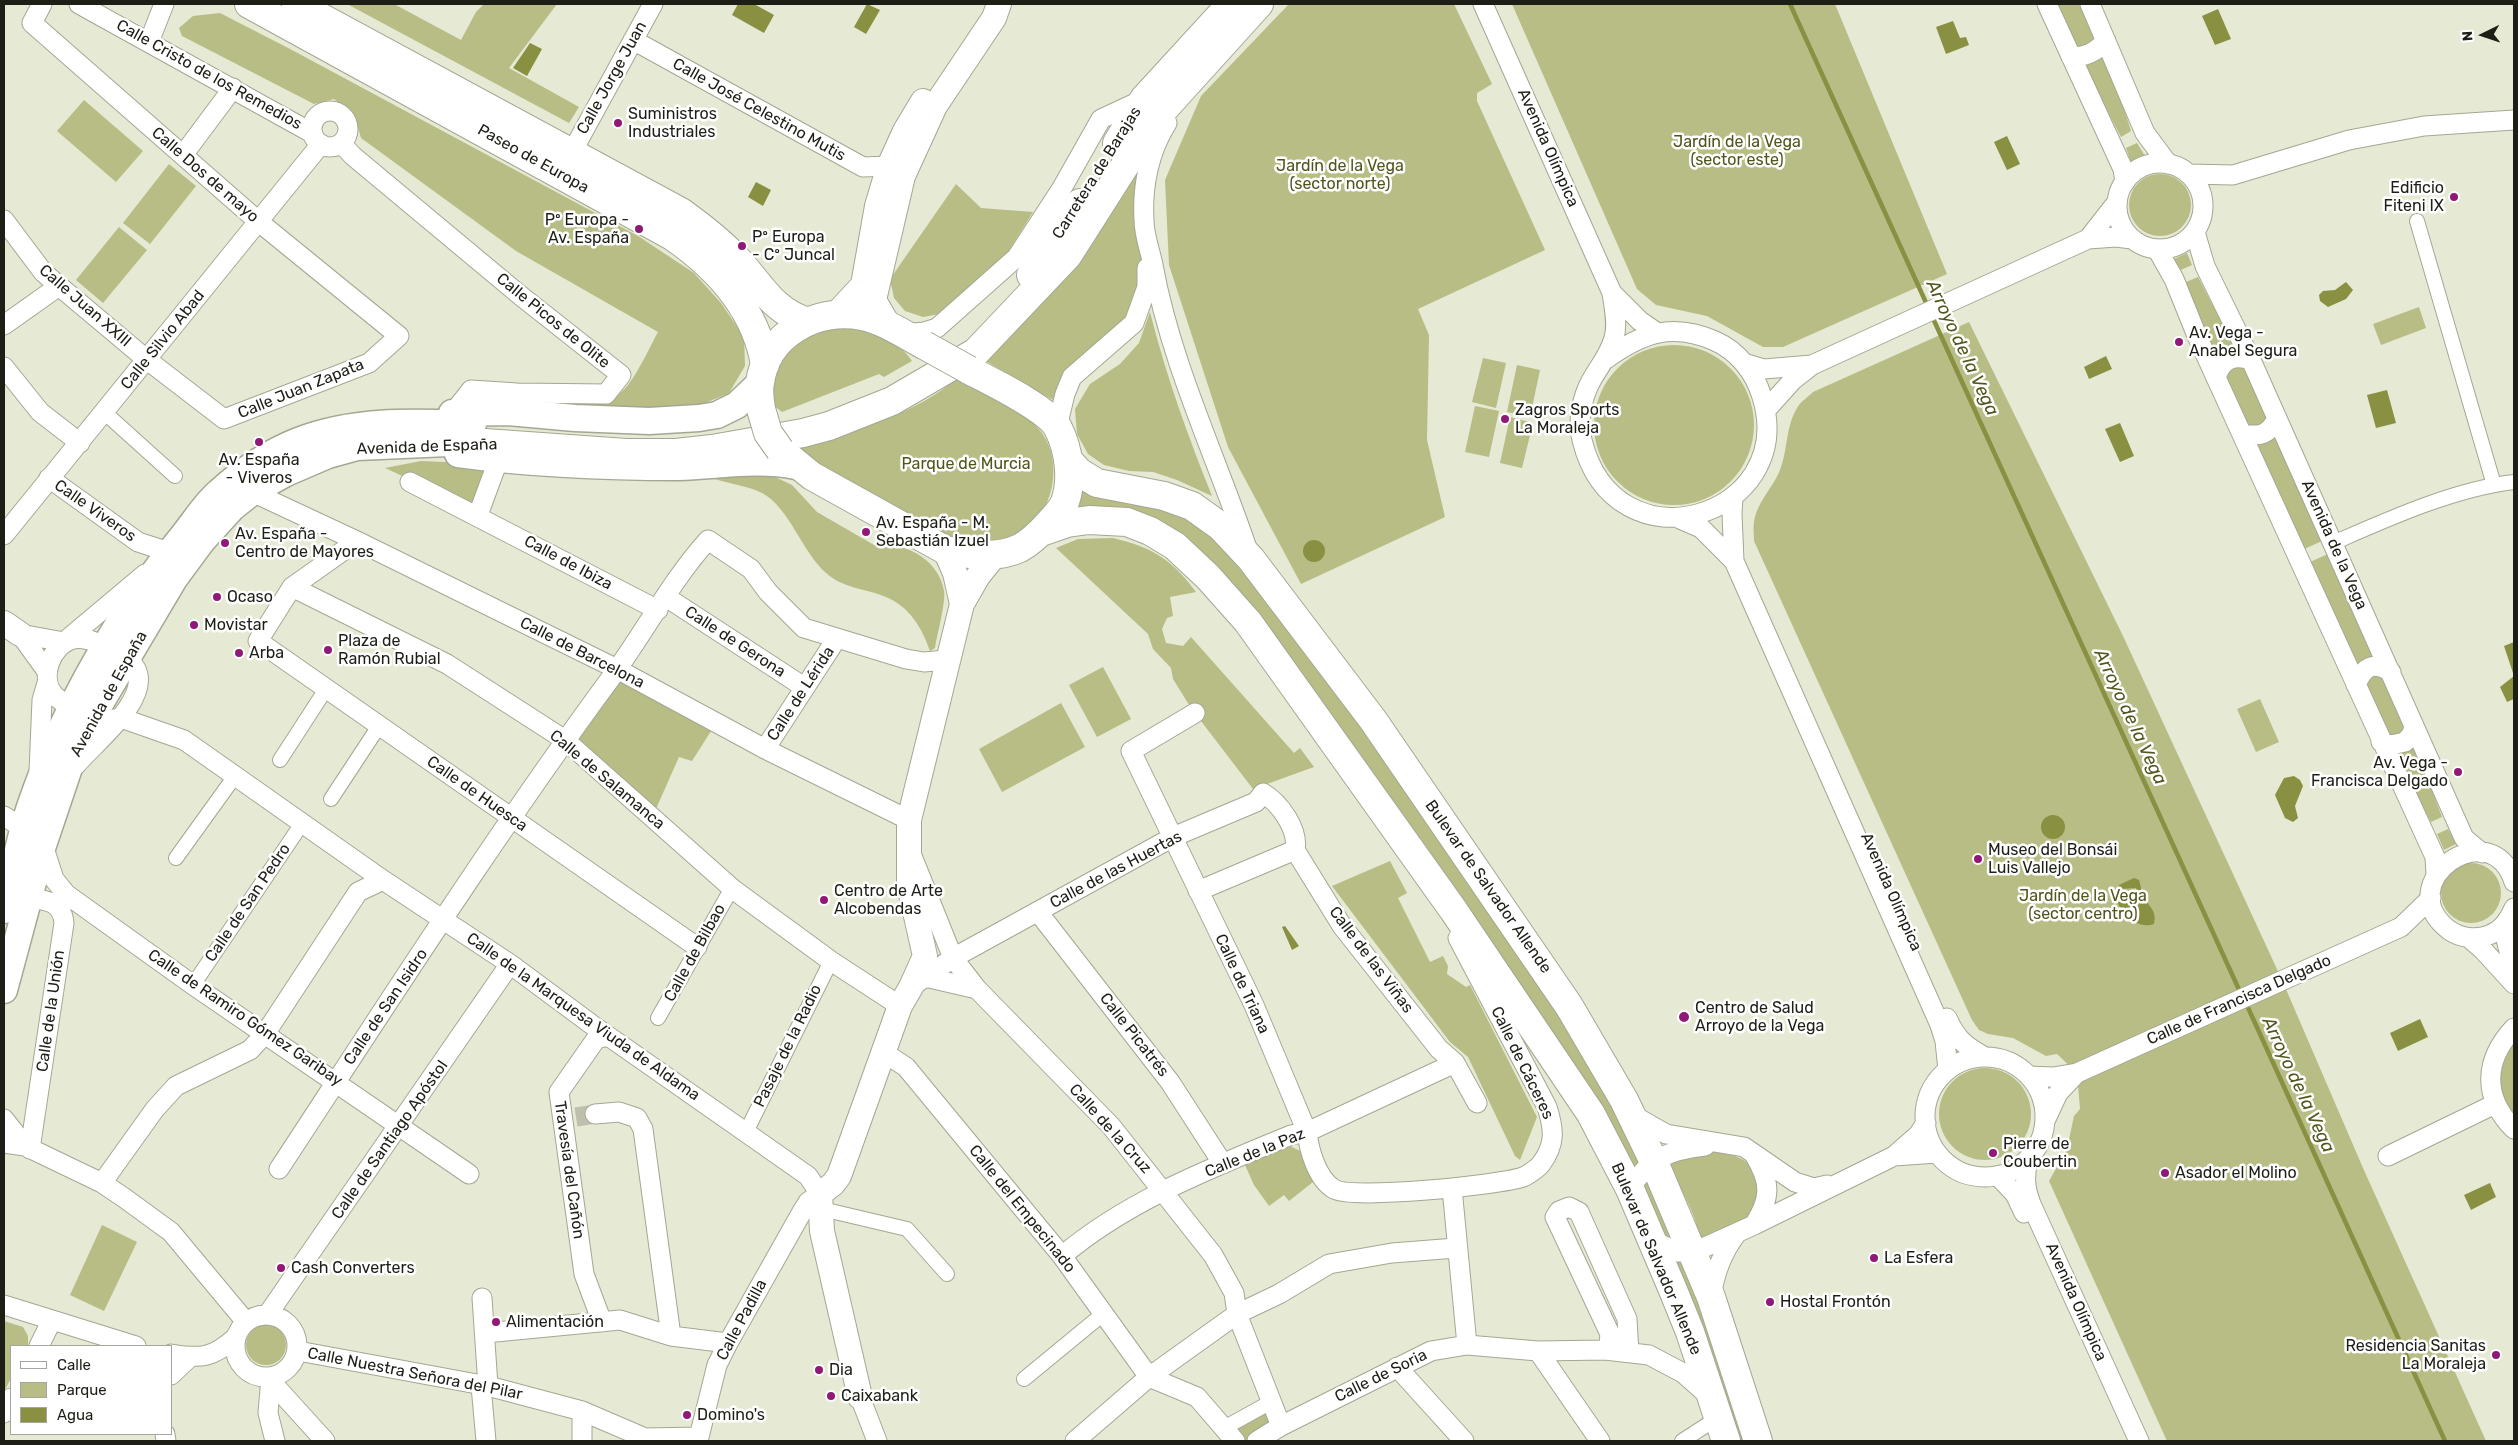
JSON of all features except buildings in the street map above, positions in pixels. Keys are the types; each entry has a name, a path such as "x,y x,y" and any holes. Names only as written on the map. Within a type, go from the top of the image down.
{"main road":[{"name":"Paseo de Europa","path":"249,4 481,130 694,250 718,275 748,312 762,345 761,410 768,433 788,458"},
{"name":"Paseo de Europa","path":"296,4 681,212 733,255 769,299 791,317 808,322"},
{"name":"Carretera de Barajas","path":"969,355 1030,276 1088,191 1144,99 1231,4"},
{"name":"Carretera de Barajas","path":"969,355 1068,255 1154,120 1259,4"},
{"path":"403,445 499,458 611,467 694,466 772,461 788,458 945,550 969,555 994,554 1020,548 1041,532 1064,504 1070,479 1068,460 1057,427 969,355 905,335 864,316 837,312 808,322 789,332 775,344 762,374 737,405 718,415 650,421 575,418 508,412 465,427"},
{"name":"Avenida de España","path":"4,910 23,830 38,785 117,652 166,555 217,493 274,453 322,433 357,424 392,422 625,436 709,434 791,420 849,401 885,385 969,355"},
{"name":"Avenida de España","path":"117,652 202,541 232,508 252,492 286,473 328,455 357,447 403,445 465,427"},
{"name":"Bulevar de Salvador Allende","path":"1068,460 1079,472 1097,483 1164,496 1192,506 1220,526 1251,560 1373,720 1569,1006 1631,1114 1694,1252 1712,1297 1758,1441"},
{"name":"Bulevar de Salvador Allende","path":"1041,532 1089,520 1128,522 1150,531 1175,546 1208,577 1248,622 1454,911 1591,1114 1630,1189 1690,1332 1718,1426"},
{"name":"Avenida de España","path":"4,990 28,898 23,830 66,776 74,753 82,712"}],"street":[{"name":"Calle Dos de mayo","path":"42,4 32,23 259,222 399,336"},
{"path":"149,42 164,4"},
{"name":"Calle Jorge Juan","path":"572,152 653,4"},
{"path":"837,312 863,285 877,206 889,166 919,106 986,4"},
{"path":"1000,4 994,18 935,106 902,176 874,300 905,335 937,328 1017,257 1062,188 1101,120 1144,99"},
{"name":"Avenida Olímpica","path":"1483,4 1612,293 1615,315 1614,337 1606,359"},
{"path":"2047,4 2123,169 2125,182"},
{"path":"2090,4 2146,133 2168,164 2189,174 2233,175 2349,140 2424,126 2514,120"},
{"name":"Calle Cristo de los Remedios","path":"89,6 149,42 233,88 316,139"},
{"name":"Calle José Celestino Mutis","path":"633,40 863,167 889,166"},
{"path":"2071,57 2083,57 2098,50 2106,41"},
{"path":"1212,54 1156,140 1148,170 1144,220 1161,309 1187,390 1232,503 1251,560"},
{"path":"183,155 233,88"},
{"path":"332,111 343,117 348,132 341,143 333,147 316,139 313,122 316,117 321,113 332,111"},
{"name":"Calle Silvio Abad","path":"4,534 259,222 316,139"},
{"name":"Calle Picos de Olite","path":"341,143 353,156 520,296 621,375 606,394 518,393 471,390 465,427"},
{"path":"2088,239 2117,202 2125,182 2133,172 2144,166 2168,164"},
{"path":"2117,202 2118,216 2123,228 2132,239 2148,248 2157,249 2178,245 2195,232 2202,214 2203,204 2199,188 2189,174"},
{"path":"2203,204 2233,175"},
{"name":"Calle Juan XXIII","path":"4,220 44,272 59,286 146,359 224,419"},
{"path":"2417,221 2494,484"},
{"name":"Avenida de la Vega","path":"2195,232 2205,266 2251,360 2464,838 2482,853 2508,863"},
{"path":"1057,427 1065,394 1072,377 1134,323 1147,287 1146,237"},
{"path":"1766,410 1794,380 1812,365 2088,239 2116,237 2132,239"},
{"path":"2157,249 2174,280 2216,378 2434,857 2436,875 2431,898 2438,918 2452,932 2469,938 2483,950 2514,984"},
{"path":"4,325 59,286"},
{"name":"Avenida Olímpica","path":"1612,293 1640,321 1656,332"},
{"path":"1678,331 1701,335 1722,344 1744,363 1758,385 1766,410 1766,435 1761,459 1749,481 1734,497 1708,512 1680,519 1652,516 1626,506 1604,488 1588,464 1581,437 1581,409 1590,382 1606,359 1629,342 1656,332 1678,331"},
{"name":"Calle Juan Zapata","path":"224,419 369,363 399,336"},
{"path":"2216,378 2223,363 2230,358 2243,357 2251,360"},
{"path":"1744,363 1764,369 1812,365"},
{"path":"4,367 40,412 80,443"},
{"path":"104,412 175,476"},
{"path":"2242,434 2263,435 2277,418"},
{"path":"478,516 499,458"},
{"name":"Calle Viveros","path":"49,478 138,542 166,555"},
{"name":"Calle de Ibiza","path":"410,482 662,603"},
{"path":"2333,543 2402,514 2494,484 2514,482"},
{"name":"Calle de Barcelona","path":"252,492 357,541 617,669 765,749 909,820"},
{"name":"Avenida Olímpica","path":"1734,497 1732,514 1734,561"},
{"name":"Avenida Olímpica","path":"1680,519 1701,528 1734,561 1805,717 1826,772 1940,1026 1946,1041 1948,1070"},
{"name":"Calle de San Isidro","path":"279,1169 511,818 617,669 687,563 708,540 752,569 768,592 804,628 837,638"},
{"path":"292,587 357,541"},
{"path":"945,550 955,573 962,604"},
{"path":"876,1441 860,1397 822,1232 821,1202 839,1176 882,1052 912,990 924,956 909,885 909,820 962,604 978,576 994,554"},
{"path":"38,785 42,700 47,676 55,653 64,642 166,555"},
{"name":"Calle de Huesca","path":"292,587 258,642 697,947"},
{"name":"Calle de Salamanca","path":"292,587 447,664 565,740 732,888 831,960 912,990"},
{"name":"Calle de Gerona","path":"662,603 804,687"},
{"path":"12,628 47,676 54,695 82,712 104,721 121,718"},
{"path":"12,628 64,642 76,639 92,640 117,652 137,672 138,688 133,702 121,718 96,741 66,776"},
{"path":"837,638 906,659 924,662 947,660"},
{"name":"Calle de Lérida","path":"765,749 837,638"},
{"path":"2356,685 2360,674 2374,666 2381,666 2391,672"},
{"path":"280,760 326,689"},
{"name":"Calle de Triana","path":"1194,713 1131,750 1254,1005 1308,1132"},
{"name":"Avenida Olímpica","path":"1805,717 1834,769 1956,1037 1967,1047 1985,1057"},
{"name":"Calle de la Marquesa Viuda de Aldama","path":"121,718 184,740 383,880 510,964 608,1036 808,1176 821,1202"},
{"path":"331,799 380,726"},
{"path":"2381,742 2391,745 2405,742 2412,734 2414,726"},
{"path":"176,858 235,776"},
{"name":"Calle de las Huertas","path":"912,990 953,958 1173,837 1256,802 1263,793 1271,798 1294,831 1295,850"},
{"name":"Calle de San Pedro","path":"193,985 303,822"},
{"name":"Calle de Cáceres","path":"1308,1132 1308,1146 1324,1179 1334,1190 1360,1194 1452,1188 1524,1177 1540,1165 1551,1144 1554,1130 1548,1106 1464,947 1394,826"},
{"name":"Calle de Ramiro Gómez Garibay","path":"23,830 54,879 66,894 193,985 337,1081 469,1174"},
{"name":"Calle de la Cruz","path":"909,850 953,958 978,989 1111,1126 1213,1255 1234,1293 1237,1314 1280,1426"},
{"path":"1198,891 1295,850"},
{"name":"Calle de las Viñas","path":"1295,850 1342,926 1439,1050 1455,1063 1477,1103"},
{"path":"2436,875 2446,863 2459,855 2482,853"},
{"path":"2508,863 2508,869 2514,882"},
{"path":"102,1183 155,1109 176,1086 250,1050 265,1034 358,892 383,880"},
{"name":"Calle de Bilbao","path":"658,1018 732,888"},
{"path":"28,898 51,901 60,909 63,915 82,904"},
{"name":"Calle de Francisca Delgado","path":"2029,1076 2052,1078 2077,1073 2401,927 2431,898"},
{"path":"2469,938 2488,936 2505,925 2514,908"},
{"name":"Calle Picatrés","path":"1038,912 1170,1082 1223,1164"},
{"name":"Calle de la Unión","path":"28,1148 62,932 63,915"},
{"path":"2505,925 2506,939 2514,965"},
{"name":"Calle de Francisca Delgado","path":"2401,927 2444,926"},
{"name":"Pasaje de la Radio","path":"746,1132 831,960"},
{"name":"Calle de Santiago Apóstol","path":"268,1314 400,1126 510,964"},
{"path":"912,990 978,989"},
{"path":"2514,1028 2505,1038 2492,1064 2491,1083 2495,1104 2504,1119 2514,1129"},
{"name":"Travesía del Cañón","path":"602,1322 584,1274 569,1118 559,1092 596,1039 608,1036"},
{"name":"Calle del Empecinado","path":"882,1052 906,1067 1062,1256 1149,1377"},
{"path":"1985,1057 2005,1060 2029,1076 2043,1100 2045,1120 2036,1150 2028,1160 2017,1169 1986,1178 1965,1174 1949,1166 1937,1154 1929,1139 1926,1123 1929,1095 1938,1080 1959,1063 1985,1057"},
{"name":"Calle de la Paz","path":"1062,1256 1079,1242 1136,1205 1164,1191 1291,1135 1308,1132 1455,1063"},
{"name":"Calle de Francisca Delgado","path":"2045,1120 2058,1093 2077,1073"},
{"path":"2388,1156 2495,1104"},
{"path":"595,1114 619,1112 637,1118 643,1129 671,1336"},
{"path":"1631,1114 1666,1134 1730,1143 1744,1147 1795,1182 1814,1188 1833,1184"},
{"path":"4,1119 28,1148"},
{"path":"1651,1240 1678,1252 1694,1252 1754,1225 1833,1184 1894,1156 1918,1135 1926,1123"},
{"path":"4,1143 28,1148 102,1183 171,1232 241,1330 236,1357 242,1366 249,1373 270,1379 325,1441"},
{"path":"1630,1189 1640,1172 1654,1162 1684,1148 1730,1143"},
{"path":"1894,1156 1937,1154"},
{"path":"1754,1155 1766,1174 1768,1196 1763,1212 1754,1225"},
{"name":"Avenida Olímpica","path":"2028,1160 2024,1174 2025,1188 2031,1204 2139,1441"},
{"name":"Avenida Olímpica","path":"1998,1176 2015,1194 2022,1208 2127,1441"},
{"path":"1452,1188 1456,1248 1467,1345"},
{"name":"Calle Padilla","path":"645,1438 699,1437 717,1365 728,1343 808,1202 821,1202"},
{"path":"821,1202 907,1229 947,1274"},
{"path":"1605,1350 1610,1344 1610,1334 1555,1217 1559,1211 1569,1207 1579,1212 1627,1320 1629,1352"},
{"path":"1712,1297 1714,1276 1720,1259 1737,1233"},
{"path":"1075,1441 1149,1377 1237,1314 1279,1294 1329,1264 1392,1253 1456,1248"},
{"path":"482,1298 485,1333 486,1441"},
{"path":"4,1305 133,1345"},
{"path":"172,1373 180,1356 210,1356 220,1351 252,1318 268,1314 278,1317 293,1329 298,1351 292,1364 286,1371 270,1379"},
{"path":"1024,1379 1103,1314"},
{"path":"39,1345 52,1320"},
{"path":"485,1333 620,1320 671,1336 728,1343"},
{"name":"Calle de Soria","path":"1257,1441 1280,1426 1397,1367 1431,1352 1467,1345 1538,1351 1605,1350 1649,1355 1683,1374 1718,1426"},
{"name":"Calle Nuestra Señora del Pilar","path":"298,1351 484,1386 582,1411 645,1438"},
{"path":"1538,1351 1600,1441"},
{"path":"1397,1367 1464,1441"},
{"path":"1149,1377 1197,1397 1230,1435 1271,1402"},
{"path":"270,1379 268,1413 275,1441"},
{"path":"4,1413 10,1400"},
{"path":"582,1411 582,1441"},
{"path":"1682,1441 1718,1426"}],"green space":[{"path":"347,4 394,4 461,40 476,12 484,4 557,4 509,68 579,107 569,123"},
{"name":"Jardín de la Vega (sector norte)","path":"1289,4 1454,4 1492,84 1477,93 1477,101 1545,250 1418,309 1429,335 1427,440 1445,517 1301,584 1228,447 1169,265 1165,180 1201,96"},
{"name":"Jardín de la Vega (sector este)","path":"1512,4 1835,4 1947,274 1783,347 1763,347 1707,316 1656,305 1637,289"},
{"path":"2055,4 2079,4 2094,37 2092,45 2077,48"},
{"path":"220,13 638,236 694,273 721,303 744,337 745,366 729,393 698,406 667,410 513,402 581,403 595,402 616,396 622,392 634,376 658,332 516,251 361,138 354,114 334,99 314,104 182,36 179,28 193,16"},
{"path":"2102,56 2120,96 2131,131 2121,137 2083,64"},
{"path":"84,100 143,151 116,182 57,131"},
{"path":"1153,134 1141,246 1142,268 1138,291 1125,324 1069,367 1058,384 1053,400 984,360 1050,295 1076,260"},
{"path":"2137,143 2145,156 2131,162 2126,148"},
{"path":"169,164 196,186 150,244 123,223"},
{"path":"2160,174 2172,177 2182,183 2188,193 2191,205 2188,217 2182,227 2172,233 2160,236 2148,233 2138,227 2132,217 2129,205 2132,193 2138,183 2148,177"},
{"path":"956,184 981,208 1033,212 1006,255 945,313 923,317 905,311 894,298 890,279"},
{"path":"119,227 147,250 103,303 76,280"},
{"path":"2187,253 2192,265 2181,270 2174,259"},
{"path":"2198,277 2236,350 2217,359 2186,282"},
{"path":"2419,307 2426,328 2381,345 2373,324"},
{"path":"1150,312 1178,406 1212,496 1177,480 1153,472 1129,471 1104,465 1088,454 1077,434 1075,409 1090,384 1120,364 1139,343"},
{"name":"Jardín de la Vega (sector centro)","path":"1969,322 2123,636 2282,980 2363,1168 2486,1441 2167,1441 2049,1181 2067,1149 2074,1116 2080,1109 2077,1073 2057,1054 2046,1056 2013,1038 1988,1034 1979,1030 1972,1020 1754,541 1756,514 1781,467 1793,415 1802,402 1813,392"},
{"path":"835,328 846,328 878,335 897,345 912,361 884,377 879,374 782,412 773,405 776,375 781,363 796,344 820,332"},
{"path":"1674,345 1705,351 1725,363 1736,374 1748,394 1754,425 1748,456 1736,476 1725,487 1705,499 1674,505 1643,499 1623,487 1612,476 1600,456 1594,425 1600,394 1612,374 1623,363 1643,351"},
{"path":"1483,358 1506,363 1496,408 1472,402"},
{"path":"1517,365 1540,370 1530,417 1507,412"},
{"path":"2240,366 2245,370 2264,412 2266,418 2263,426 2248,428 2224,377 2227,368"},
{"name":"Parque de Murcia","path":"958,377 1003,401 1025,416 1042,433 1049,445 1053,459 1053,473 1052,488 1048,501 1032,525 1021,533 992,543 973,544 957,541 931,529 805,459 801,445 884,420 923,402"},
{"path":"1475,406 1499,411 1489,457 1465,452"},
{"path":"1510,417 1533,423 1522,468 1500,463"},
{"path":"2275,436 2322,541 2302,550 2255,445"},
{"path":"421,461 489,464 472,508 385,468"},
{"path":"754,474 775,477 792,485 817,512 874,545 897,546 908,549 928,561 941,580 944,591 943,610 935,648 930,651 919,626 902,606 886,597 840,582 826,573 817,564 788,519 772,500 757,491 715,479"},
{"path":"1075,485 1129,499 1199,522 1275,603 1509,929 1643,1156 1634,1168 1197,558 1067,511"},
{"path":"1113,538 1140,546 1160,556 1178,571 1196,592 1170,597 1173,616 1167,618 1162,629 1166,643 1183,646 1191,637 1294,753 1300,748 1314,767 1253,789 1191,708 1173,679 1171,668 1153,649 1148,634 1056,548 1078,539"},
{"path":"2328,554 2376,659 2356,668 2308,563"},
{"path":"1103,667 1131,719 1097,737 1069,685"},
{"path":"2373,674 2382,676 2405,723 2404,734 2390,737 2366,689 2366,680"},
{"path":"618,678 711,731 692,761 679,757 655,811 577,741"},
{"path":"2260,699 2279,742 2256,752 2237,709"},
{"path":"1061,703 1085,747 1002,792 979,749"},
{"path":"2414,744 2442,817 2431,822 2394,752"},
{"path":"2448,829 2456,844 2444,850 2437,834"},
{"path":"1390,861 1407,893 1398,898 1430,962 1443,956 1448,966 1447,974 1466,987 1470,985 1537,1117 1520,1160 1515,1156 1468,1057 1450,1042 1332,886"},
{"path":"2471,863 2488,868 2496,876 2501,893 2496,910 2488,918 2471,923 2454,918 2446,910 2441,893 2446,876 2454,868"},
{"path":"2514,1037 2514,1120 2502,1099 2498,1078 2502,1058"},
{"path":"1985,1068 2003,1072 2017,1082 2027,1096 2031,1114 2027,1132 2017,1146 2003,1156 1985,1160 1967,1156 1953,1146 1943,1132 1939,1114 1943,1096 1953,1082 1967,1072"},
{"path":"1288,1145 1300,1151 1313,1182 1289,1201 1284,1195 1269,1206 1254,1185 1245,1165"},
{"path":"1712,1150 1730,1154 1744,1160 1755,1170 1763,1187 1749,1220 1701,1242 1688,1202 1664,1162"},
{"path":"1650,1176 1682,1242 1664,1237 1643,1185"},
{"path":"102,1225 137,1242 104,1311 70,1295"},
{"path":"1665,1255 1690,1263 1750,1441 1734,1441"},
{"path":"4,1321 23,1327 28,1336 28,1345 10,1345 10,1380 4,1392"},
{"path":"270,1325 277,1328 283,1334 286,1345 285,1353 277,1362 270,1365 262,1365 255,1362 247,1353 246,1341 249,1334 258,1326"},
{"path":"1269,1403 1278,1425 1252,1441 1239,1441 1226,1427"}],"water":[{"path":"738,4 754,4 774,15 764,33 732,15"},
{"path":"867,4 880,10 866,34 854,27"},
{"path":"2218,9 2231,39 2215,45 2202,16"},
{"path":"1953,21 1960,38 1966,37 1969,45 1946,54 1936,27"},
{"path":"530,43 542,49 527,76 513,68"},
{"path":"2007,136 2020,164 2007,170 1994,142"},
{"path":"756,182 771,190 763,206 748,197"},
{"path":"2346,282 2353,290 2346,299 2328,307 2320,301 2319,295 2323,291 2335,290"},
{"path":"2106,356 2112,369 2089,379 2084,367"},
{"path":"2387,390 2396,423 2376,428 2367,395"},
{"path":"2120,423 2134,456 2120,462 2105,429"},
{"path":"1314,540 1322,543 1325,551 1322,559 1314,562 1306,559 1303,551 1306,543"},
{"path":"2514,642 2514,676 2504,646"},
{"path":"2514,676 2514,699 2507,702 2500,687"},
{"path":"2294,776 2300,780 2303,786 2295,806 2298,818 2293,822 2285,818 2275,795 2284,778"},
{"path":"2053,815 2058,816 2064,822 2064,832 2058,838 2053,839 2048,838 2042,832 2041,827 2042,822 2048,816"},
{"path":"2134,878 2139,880 2143,895 2154,913 2154,924 2139,924 2125,915 2117,901 2119,885","holes":["2136,888 2137,902 2121,903 2120,889"]},
{"path":"1285,926 1299,946 1292,950 1282,927"},
{"path":"2420,1019 2428,1037 2398,1051 2390,1033"},
{"path":"2490,1183 2496,1197 2471,1210 2464,1195"}],"waterway":[{"name":"Arroyo de la Vega","path":"1790,4 1928,307"},
{"name":"Arroyo de la Vega","path":"1931,314 2241,994"},
{"name":"Arroyo de la Vega","path":"2245,1001 2445,1441"}],"tunnel":[{"path":"576,1117 595,1114"}],"place":[{"name":"Suministros Industriales","path":"618,123"},
{"name":"Edificio Fiteni IX","path":"2454,197"},
{"name":"Pº Europa - Av. España","path":"639,229"},
{"name":"Pº Europa - Cº Juncal","path":"742,246"},
{"name":"Av. Vega - Anabel Segura","path":"2179,342"},
{"name":"Zagros Sports La Moraleja","path":"1505,419"},
{"name":"Av. España - Viveros","path":"259,442"},
{"name":"Av. España - M. Sebastián Izuel","path":"866,532"},
{"name":"Av. España - Centro de Mayores","path":"225,543"},
{"name":"Ocaso","path":"217,597"},
{"name":"Movistar","path":"194,625"},
{"name":"Plaza de Ramón Rubial","path":"328,650"},
{"name":"Arba","path":"239,653"},
{"name":"Av. Vega - Francisca Delgado","path":"2458,772"},
{"name":"Museo del Bonsái Luis Vallejo","path":"1978,859"},
{"name":"Centro de Arte Alcobendas","path":"824,900"},
{"name":"Centro de Salud Arroyo de la Vega","path":"1684,1017"},
{"name":"Pierre de Coubertin","path":"1993,1153"},
{"name":"Asador el Molino","path":"2165,1173"},
{"name":"La Esfera","path":"1874,1258"},
{"name":"Cash Converters","path":"281,1268"},
{"name":"Hostal Frontón","path":"1770,1302"},
{"name":"Alimentación","path":"496,1322"},
{"name":"Residencia Sanitas La Moraleja","path":"2496,1355"},
{"name":"Dia","path":"819,1370"},
{"name":"Caixabank","path":"831,1396"},
{"name":"Domino's","path":"687,1415"}]}
